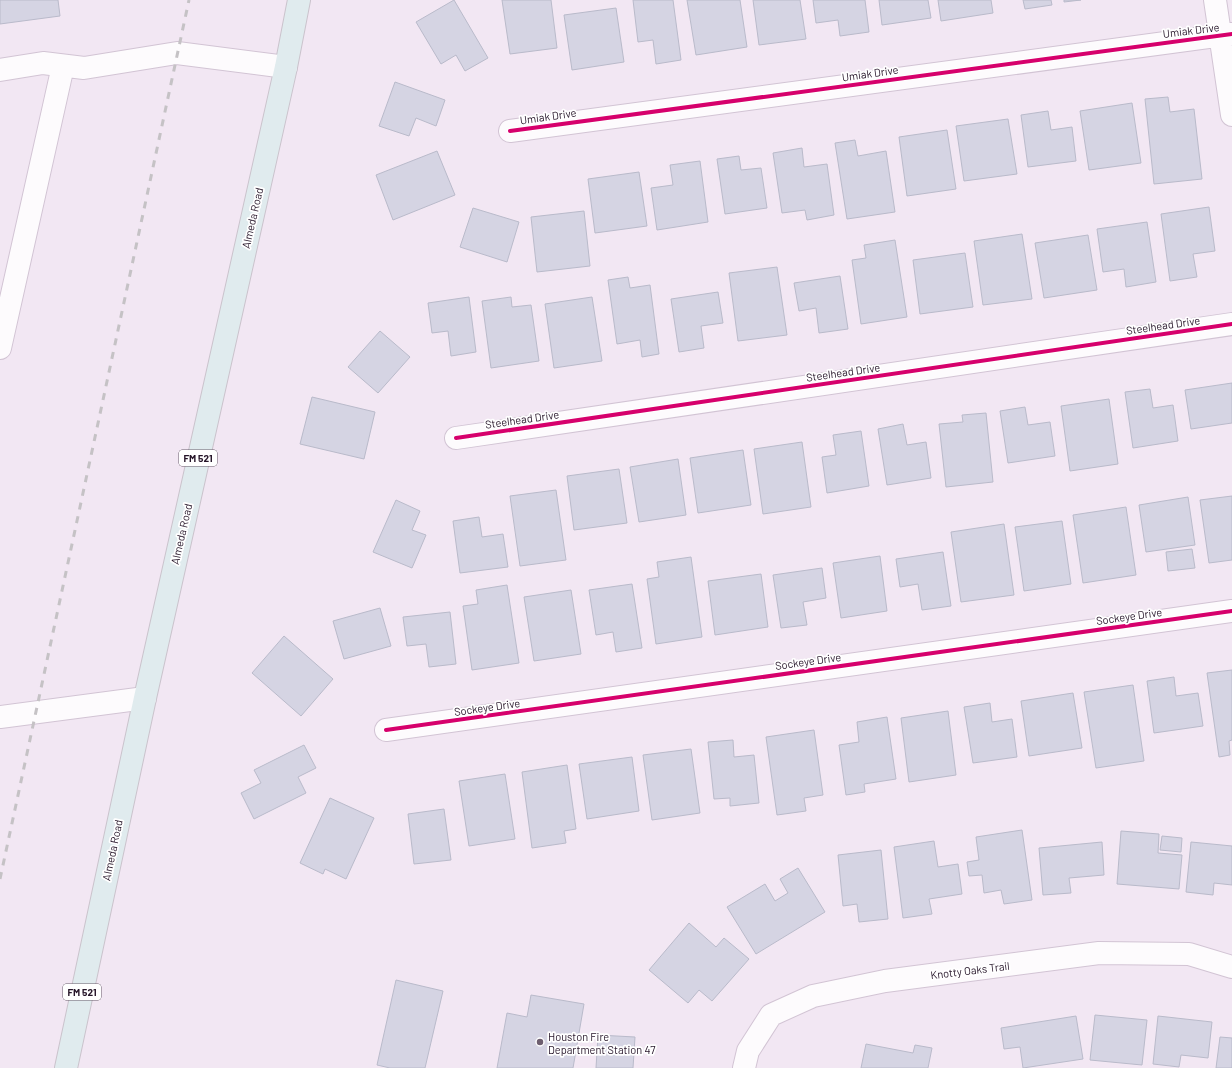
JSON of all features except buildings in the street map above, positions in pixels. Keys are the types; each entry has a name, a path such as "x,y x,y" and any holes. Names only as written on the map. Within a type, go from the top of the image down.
{"main road":[{"name":"Almeda Road","path":"66,1068 145,698 286,67 299,0"}],"street":[{"path":"1215,0 1226,35 1232,115"},
{"name":"Umiak Drive","path":"510,131 1226,35"},
{"path":"0,70 43,63 84,68 177,53 286,67"},
{"path":"0,348 63,66"},
{"name":"Steelhead Drive","path":"456,438 1232,324"},
{"name":"Sockeye Drive","path":"386,730 1232,611"},
{"path":"0,717 145,698"},
{"name":"Knotty Oaks Trail","path":"744,1068 748,1051 771,1015 813,996 885,981 1099,954 1189,954 1232,967"}],"railway":[{"path":"0,879 189,0"}],"cycle path":[{"path":"510,131 1232,34"},
{"path":"456,438 1232,324"},
{"path":"386,730 1232,611"}],"place":[{"name":"Houston Fire Department Station 47","path":"540,1042"}]}
